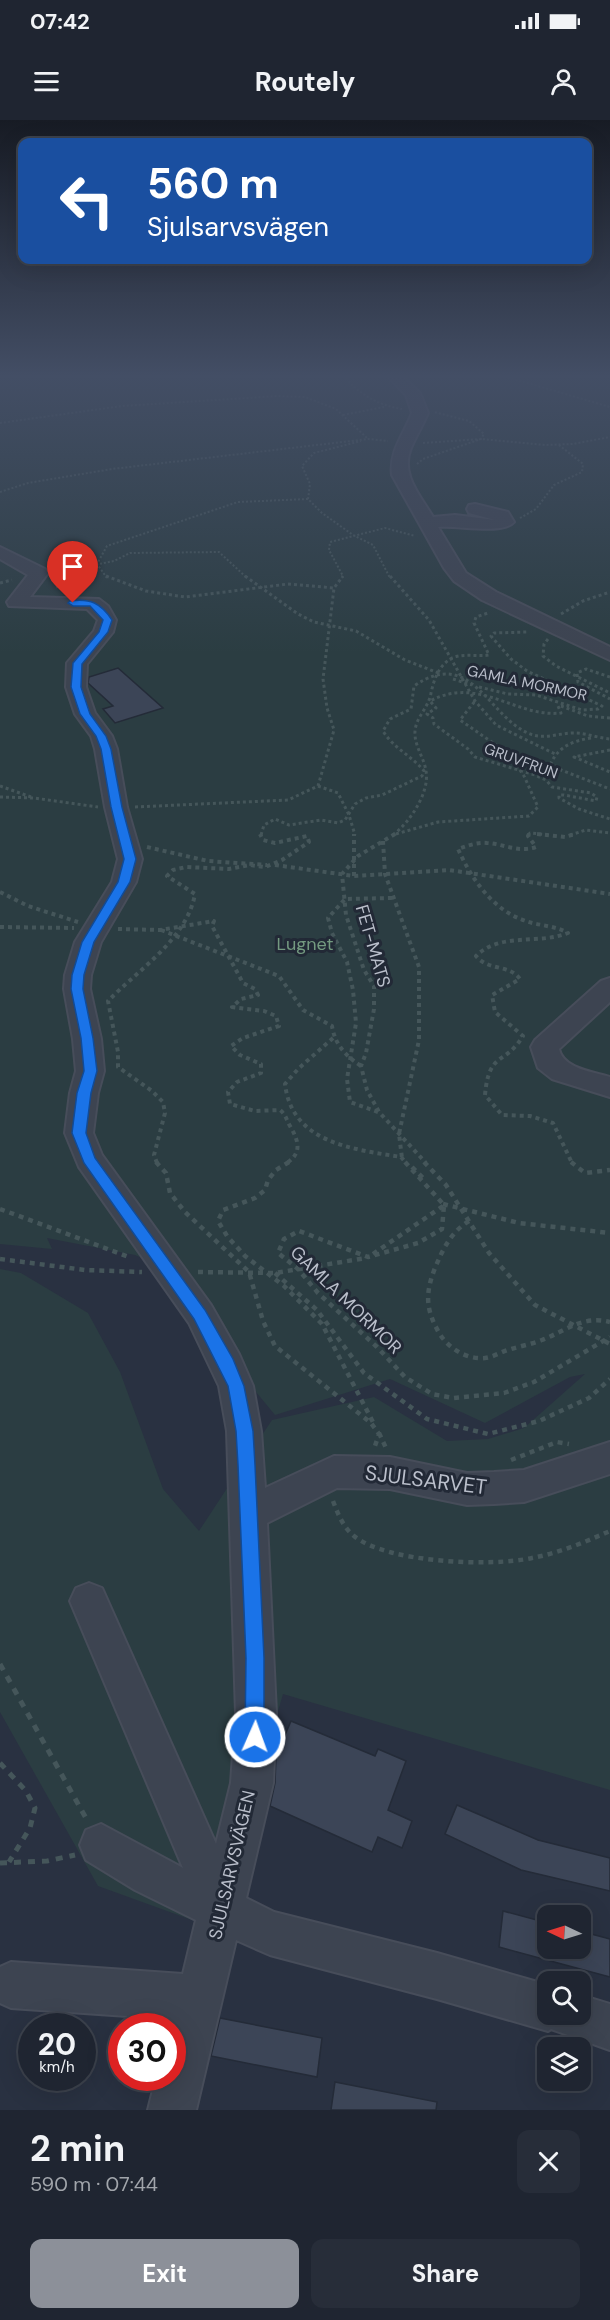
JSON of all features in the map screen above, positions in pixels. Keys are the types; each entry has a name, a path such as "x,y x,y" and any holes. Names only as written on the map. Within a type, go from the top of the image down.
{"street":[{"path":"398,468 399,476 460,577 515,609 610,654"},
{"path":"427,523 454,520 498,525 505,522 502,516 475,509"},
{"path":"0,552 39,573 16,602"},
{"name":"SJULSARVSVÄGEN","path":"16,602 92,603 106,615 107,626 77,663 76,687 85,714 101,736 106,749 105,807 126,842 130,859 129,871 112,904 96,928 81,960 78,975 77,989 87,1038 90,1071 84,1093 79,1133 89,1160 200,1314 236,1386 244,1431 256,1713 252,1783 172,2110"},
{"path":"590,645 610,645"},
{"path":"610,987 545,1047 548,1061 562,1072 610,1087"},
{"name":"SJULSARVET","path":"248,1514 337,1472 390,1473 467,1489 494,1488 524,1486 609,1458"},
{"path":"89,1601 222,1908"},
{"path":"100,1845 150,1875 270,1933 437,1976 537,2005"},
{"path":"11,1984 200,1998"},
{"path":"591,2021 610,2027"}],"path":[{"path":"0,492 28,483 122,468"},
{"path":"303,468 310,484 308,499"},
{"path":"517,519 533,514 543,504 552,486 582,472 583,468"},
{"path":"333,588 288,584 185,597 146,591 108,579 97,564 108,546 238,502 308,499 322,513 353,535 373,544 391,579 429,620 475,701 496,725 555,754"},
{"path":"318,786 334,730 323,679 333,588 343,576 329,550 330,542 385,528 438,544"},
{"name":"GAMLA MORMOR","path":"16,602 68,582 78,572 97,564 142,551 219,552 258,587 282,601 298,614 329,626 356,631 405,660 440,675 463,681"},
{"path":"610,592 583,601 551,619 543,656 577,677 610,693"},
{"path":"394,835 408,818 428,781 415,734 416,722 431,695 432,682 440,675 443,664 451,659 470,655 482,657 489,655 474,623 476,617 515,609"},
{"name":"GAMLA MORMOR","path":"477,687 508,694 536,696 582,710 598,709 602,706 527,671 511,658 491,636 494,633 526,632 550,626"},
{"path":"610,677 586,669 579,670 577,677 578,682 610,699"},
{"path":"440,675 428,676 414,686 411,709 393,715 386,721 383,731 393,744 418,762 424,771 422,776 382,795 366,798 355,804 345,820 338,823 321,820 289,825 275,819 264,825 260,834 263,840 275,843 307,836 309,842 272,865 229,868 186,867 173,870 167,876 195,894 195,901 174,935 108,1001 118,1052 118,1067 152,1091 163,1102 165,1113 154,1155 165,1173 170,1193 185,1212 249,1272 263,1321 275,1346 371,1423 379,1434 375,1449 337,1472 333,1479 333,1502 343,1525 357,1538 375,1547 461,1564 488,1563 548,1554 610,1531"},
{"path":"463,681 477,687 505,720 532,735 556,737 574,733 597,738"},
{"name":"GRUVFRUN","path":"610,718 588,716 561,706 558,706 561,713 551,714 471,694 439,694 430,701 436,708 427,714 433,718 434,724 468,749 475,758 546,780 552,787 591,793 597,797 596,801 566,795 559,795 559,798 579,809 610,819"},
{"path":"342,873 356,858 394,835 438,822 529,816 538,807 528,783 504,750 473,732 459,720 475,701"},
{"path":"610,738 569,742 555,754 551,763 561,770 610,789"},
{"path":"610,750 574,757 610,772"},
{"path":"0,786 34,798"},
{"path":"2,797 34,798 105,807 172,807 288,800 318,786 338,793 349,813 358,843 354,876"},
{"path":"610,833 586,830 565,837 530,833 528,836 536,847 523,851 490,843 474,843 458,849 469,873 481,889 521,919 560,928 568,933 560,938 542,942 521,940 503,942 481,949 476,956 479,962 490,967 508,968 520,979 492,995 495,1012 523,1036 519,1046 494,1060 485,1078 485,1095 502,1115 530,1116 553,1123 573,1165 585,1173 610,1170"},
{"path":"383,841 385,874 419,967 419,1040 399,1134 401,1157 444,1205 519,1223 610,1233"},
{"path":"126,842 208,861 272,865 354,876 437,870 610,894"},
{"name":"FET-MATS","path":"342,873 346,915 364,970 374,986 374,1010 366,1053 361,1066"},
{"path":"0,892 31,907 96,928"},
{"path":"380,1112 350,1102 345,1088 356,1035 352,987 346,957 328,926 328,918 345,899 394,898"},
{"path":"0,927 160,930 214,921 212,926 214,934 243,983 255,989 258,995 241,999 232,1007 240,1010 262,1009 276,1016 279,1026 243,1038 231,1046 233,1052 261,1064 261,1073 237,1082 228,1092 230,1104 243,1109 269,1112 280,1110 287,1116 299,1141 298,1152 293,1159 276,1170 268,1180 265,1190 255,1198 223,1209 218,1221 227,1236 245,1256 284,1286 322,1324 389,1453"},
{"path":"160,930 279,976 303,1010 332,1026 333,1038 350,1059 361,1066 367,1090 380,1112 446,1185 489,1253 535,1305 610,1344"},
{"path":"333,1038 298,1069 285,1084 286,1101 295,1117 308,1130 352,1149 401,1157"},
{"path":"0,1259 85,1270 274,1273 368,1257 418,1243 442,1229 444,1205"},
{"path":"368,1257 444,1205"},
{"path":"0,1209 170,1272"},
{"path":"469,1221 457,1228 447,1242 424,1297 428,1313 438,1333 450,1347 467,1355 486,1358 540,1341 585,1319 610,1322"},
{"name":"GAMLA MORMOR","path":"368,1257 299,1232 284,1239 278,1253 298,1269 318,1293 377,1347 405,1377 432,1394 453,1398 504,1393 534,1382 610,1337"},
{"path":"274,1273 317,1310 364,1373 427,1419 488,1434 539,1421 589,1398 610,1379"},
{"path":"508,1460 557,1442 574,1444 609,1458"},
{"path":"0,1664 100,1845 87,1853 47,1861 0,1863"},
{"path":"0,1763 27,1791 36,1808 30,1828 9,1863"}],"green space":[{"name":"Lugnet","path":"0,468 610,468 610,1790 283,1694 214,1928 98,1886 0,1712 0,1269 21,1273 88,1313 120,1372 163,1489 199,1531 272,1420 374,1397 447,1441 488,1439 524,1428 585,1374 570,1377 485,1423 390,1379 275,1415 147,1260 135,1255 47,1238 52,1249 0,1244"}],"building":[{"path":"118,668 163,708 115,723 103,709 113,706 88,683 89,677"},
{"path":"291,1721 375,1756 378,1749 406,1761 388,1810 412,1821 402,1848 378,1837 372,1852 270,1806 275,1783 276,1756"},
{"path":"457,1805 538,1840 610,1858 610,1891 521,1870 445,1834"},
{"path":"503,1911 537,1920 537,1957 499,1947"},
{"path":"591,1934 610,1939 610,1977 543,1959 591,1959"},
{"path":"220,2018 322,2038 317,2077 211,2056"},
{"path":"335,2082 437,2102 436,2110 331,2110"}],"route":[{"path":"73,603 92,603 106,615 107,626 77,663 76,687 85,714 101,736 106,749 116,807 130,859 129,871 124,882 88,942 78,975 77,989 87,1038 90,1071 84,1093 79,1133 89,1160 200,1314 236,1386 244,1431 246,1465 255,1658 255,1737"}]}
